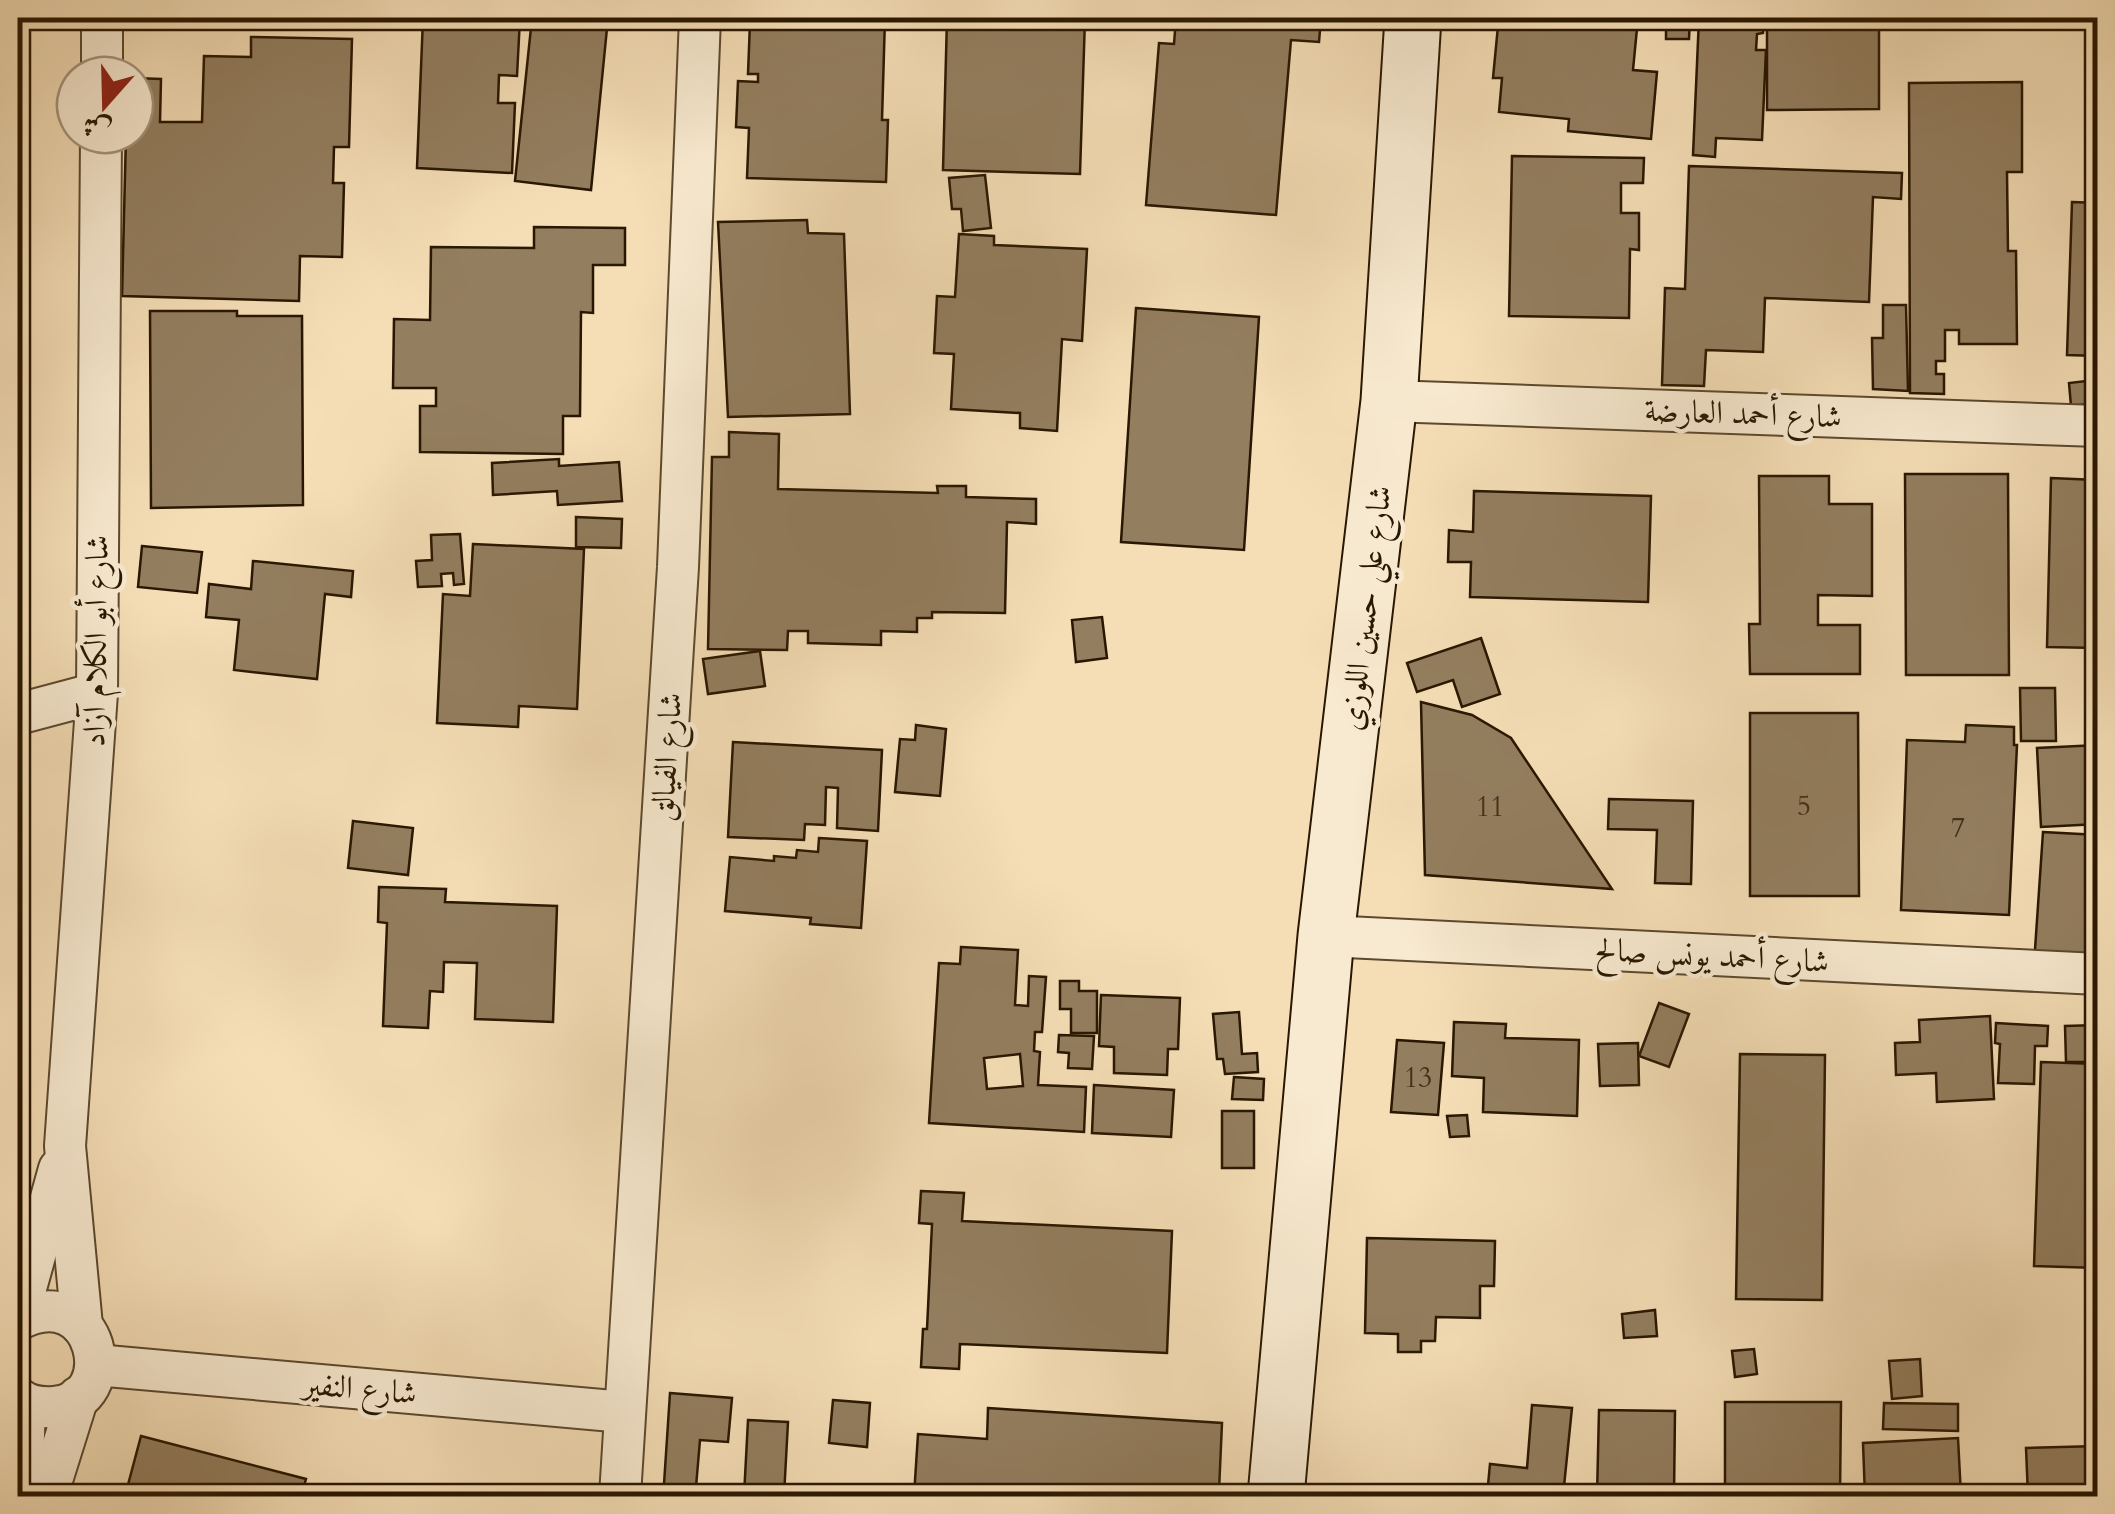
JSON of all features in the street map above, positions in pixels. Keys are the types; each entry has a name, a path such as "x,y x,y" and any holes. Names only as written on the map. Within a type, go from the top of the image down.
{"street":[{"path":"102,18 102,55"},
{"name":"شارع الفيالق","path":"620,1496 678,568 700,18"},
{"name":"شارع علي حسين اللوزي","path":"1276,1496 1326,936 1389,401 1414,18"},
{"name":"شارع أبو الكلام آزاد","path":"87,1381 91,1337 82,1326 65,1146 97,693 102,155"},
{"name":"شارع أحمد العارضة","path":"1389,401 2098,426"},
{"path":"18,714 97,693"},
{"name":"شارع أحمد يونس صالح","path":"1326,936 2098,974"},
{"name":"شارع أبو الكلام آزاد","path":"18,1319 65,1146"},
{"path":"18,1319 50,1310 68,1315 82,1326"},
{"path":"47,1496 87,1381"},
{"name":"شارع النفير","path":"21,1401 43,1408 62,1407 87,1381 624,1412"},
{"path":"21,1401 22,1496"}],"building":[{"path":"423,18 520,18 517,76 499,75 498,103 515,103 512,173 417,168"},
{"path":"532,18 608,18 591,190 515,181"},
{"path":"764,18 885,18 882,120 888,120 886,182 747,178 749,128 736,127 738,81 758,82 758,74 748,74 750,22 764,23"},
{"path":"947,18 1085,18 1080,174 943,170"},
{"path":"1176,18 1321,18 1319,42 1291,40 1276,215 1146,205 1159,43 1174,44"},
{"path":"1516,18 1638,18 1633,70 1657,72 1651,139 1568,131 1569,119 1499,112 1502,78 1493,78 1498,26 1515,28"},
{"path":"1666,18 1690,18 1689,39 1666,39"},
{"path":"1699,18 1764,18 1756,50 1766,50 1762,140 1716,138 1715,157 1693,155"},
{"path":"1767,18 1879,18 1879,109 1767,110"},
{"path":"2093,18 2098,18 2098,118 2094,118"},
{"path":"251,37 352,39 349,147 334,147 333,183 344,183 342,257 300,256 299,301 122,296 126,155 155,155 155,79 161,79 160,122 202,122 204,56 251,57"},
{"path":"2022,82 2022,172 2007,172 2008,251 2016,251 2017,344 1959,344 1959,330 1945,330 1945,361 1936,361 1936,374 1944,374 1944,394 1910,393 1909,83"},
{"path":"1512,156 1644,158 1643,183 1621,183 1621,213 1639,213 1639,250 1630,249 1629,318 1509,316"},
{"path":"1689,166 1902,173 1901,199 1873,197 1869,302 1765,298 1763,352 1706,350 1704,386 1662,385 1665,288 1685,289"},
{"path":"985,175 991,228 963,231 961,209 952,209 949,178"},
{"path":"2072,202 2098,203 2098,356 2067,355"},
{"path":"807,220 808,233 844,234 850,414 728,417 718,222"},
{"path":"534,227 625,228 625,265 593,265 593,313 581,312 580,416 563,416 563,454 420,452 420,406 436,406 436,388 393,388 394,319 430,320 431,247 534,248"},
{"path":"959,234 994,236 994,245 1087,249 1082,341 1062,339 1057,431 1020,428 1020,413 951,409 954,354 934,353 937,296 955,297"},
{"path":"1883,305 1906,305 1908,391 1873,389 1872,338 1883,338"},
{"path":"1136,308 1259,317 1244,550 1121,542"},
{"path":"150,311 302,316 303,505 151,508"},
{"path":"2094,368 2098,368 2098,403 2071,406 2069,383 2095,380"},
{"path":"729,432 779,434 778,489 938,493 937,486 966,486 966,497 1036,499 1036,524 1007,522 1005,613 932,612 932,618 917,618 917,632 881,631 881,645 808,643 808,631 788,631 787,650 708,649 712,457 729,457"},
{"path":"559,459 559,466 619,462 622,501 558,505 557,491 493,495 492,463"},
{"path":"1905,474 2008,474 2009,675 1906,675"},
{"path":"1759,476 1829,476 1829,504 1872,504 1872,596 1818,595 1818,625 1860,625 1860,674 1750,674 1749,624 1760,624"},
{"path":"2051,478 2096,480 2098,648 2047,647"},
{"path":"1474,491 1651,496 1648,602 1470,597 1471,562 1448,562 1449,530 1473,532"},
{"path":"576,517 622,519 621,548 576,547"},
{"path":"460,534 464,584 454,585 453,573 441,574 442,586 418,587 416,561 432,560 431,535"},
{"path":"473,544 584,549 577,709 519,706 518,727 437,723 443,594 470,596"},
{"path":"142,546 202,552 197,593 138,587"},
{"path":"253,561 353,571 351,597 325,594 317,679 234,670 239,620 206,617 209,584 251,589"},
{"path":"1102,617 1107,658 1076,662 1072,620"},
{"path":"1481,638 1500,694 1462,707 1453,680 1417,692 1407,663"},
{"path":"760,651 765,686 708,694 703,659"},
{"path":"2020,688 2055,688 2056,741 2021,741"},
{"path":"1421,702 1472,715 1511,738 1612,889 1425,875"},
{"path":"1750,713 1858,713 1859,896 1750,896"},
{"path":"916,725 946,729 940,796 895,792 900,739 915,740"},
{"path":"1966,725 2014,727 2017,745 2009,915 1901,910 1907,740 1965,742"},
{"path":"733,742 882,750 878,831 837,828 838,788 826,787 825,825 805,824 804,840 728,837"},
{"path":"2098,745 2098,824 2041,827 2037,748"},
{"path":"1609,799 1693,801 1691,884 1655,883 1657,830 1608,829"},
{"path":"353,821 413,828 408,875 348,868"},
{"path":"2043,832 2098,835 2098,905 2094,905 2092,966 2034,964"},
{"path":"819,838 867,841 861,928 810,924 811,918 725,911 730,857 774,861 774,856 796,858 797,850 818,852"},
{"path":"379,887 446,889 445,902 557,906 553,1022 475,1019 477,963 444,962 443,992 430,991 428,1028 383,1026 387,923 378,922"},
{"path":"961,947 1018,950 1015,1005 1028,1006 1029,976 1046,977 1042,1032 1035,1032 1034,1051 1040,1052 1038,1085 1086,1087 1084,1132 929,1123 939,963 960,964","holes":["1020,1054 1023,1086 987,1089 984,1058"]},
{"path":"1060,981 1079,981 1079,991 1097,991 1097,1033 1071,1033 1071,1009 1060,1009"},
{"path":"1101,995 1180,998 1178,1049 1168,1049 1167,1075 1114,1073 1114,1047 1099,1046"},
{"path":"1659,1003 1689,1014 1669,1067 1639,1056"},
{"path":"1239,1012 1242,1054 1257,1053 1258,1072 1225,1074 1223,1059 1217,1059 1213,1014"},
{"path":"1990,1016 1994,1099 1937,1102 1936,1073 1896,1075 1895,1043 1920,1042 1919,1020"},
{"path":"1454,1022 1506,1024 1505,1038 1579,1040 1577,1116 1483,1112 1484,1078 1452,1076"},
{"path":"1996,1023 2048,1026 2047,1046 2035,1046 2034,1084 1998,1083 2000,1044 1995,1043"},
{"path":"2098,1025 2098,1062 2066,1062 2065,1026"},
{"path":"1059,1035 1094,1036 1092,1069 1068,1068 1069,1053 1058,1052"},
{"path":"1397,1040 1444,1043 1438,1115 1391,1112"},
{"path":"1638,1043 1639,1085 1600,1086 1598,1044"},
{"path":"1740,1054 1825,1055 1822,1300 1736,1299"},
{"path":"2041,1062 2098,1064 2098,1268 2034,1266"},
{"path":"1234,1077 1264,1079 1263,1100 1232,1099"},
{"path":"1094,1085 1174,1090 1171,1137 1092,1133"},
{"path":"1222,1111 1254,1111 1254,1168 1222,1168"},
{"path":"1467,1115 1469,1136 1450,1137 1447,1116"},
{"path":"921,1191 964,1193 962,1221 1172,1231 1167,1353 960,1344 959,1369 921,1367 923,1329 927,1329 932,1224 919,1223"},
{"path":"1367,1238 1495,1241 1494,1286 1480,1286 1480,1318 1436,1317 1435,1341 1421,1341 1421,1352 1398,1352 1398,1334 1365,1333"},
{"path":"1655,1310 1657,1336 1624,1338 1622,1314"},
{"path":"1754,1349 1757,1374 1735,1377 1732,1351"},
{"path":"1920,1359 1922,1396 1892,1399 1889,1361"},
{"path":"670,1393 732,1398 728,1442 700,1440 696,1487 664,1484"},
{"path":"833,1400 870,1403 867,1447 829,1443"},
{"path":"1725,1402 1841,1402 1840,1496 1725,1496"},
{"path":"1884,1403 1958,1404 1958,1431 1883,1429"},
{"path":"1532,1405 1572,1408 1563,1496 1487,1496 1490,1464 1527,1468"},
{"path":"988,1408 1222,1423 1219,1491 1147,1487 1146,1496 914,1496 918,1434 987,1439"},
{"path":"1599,1410 1675,1411 1674,1496 1597,1496"},
{"path":"748,1420 788,1422 784,1496 744,1496"},
{"path":"141,1436 306,1479 301,1496 125,1496"},
{"path":"1958,1438 1961,1496 1865,1496 1863,1443"},
{"path":"2098,1446 2098,1496 2028,1496 2026,1448"}]}
